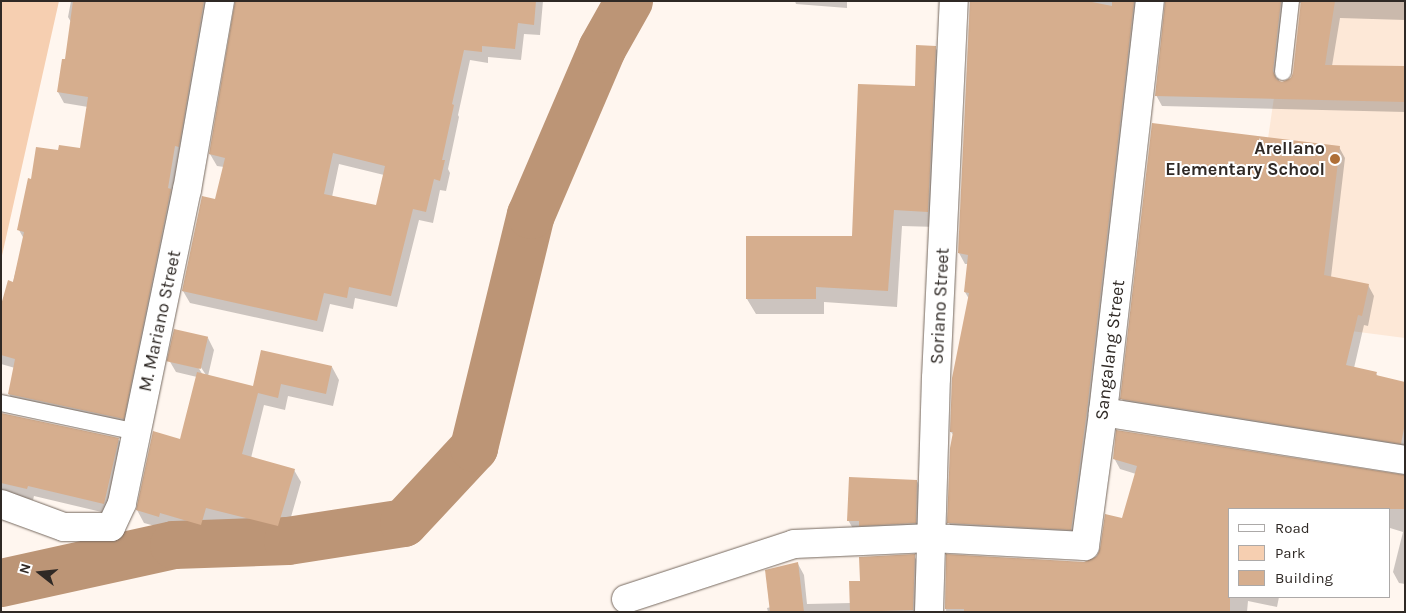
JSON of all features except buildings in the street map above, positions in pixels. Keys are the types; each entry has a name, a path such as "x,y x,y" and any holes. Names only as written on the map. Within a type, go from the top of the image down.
{"street":[{"name":"M. Mariano Street","path":"1,504 64,527 111,527 122,503 187,190 220,1"},
{"name":"Soriano Street","path":"929,612 954,1"},
{"name":"Sangalang Street","path":"931,538 1085,546 1103,412 1150,1"},
{"path":"1103,412 1405,460"},
{"path":"626,599 794,544 931,538"}],"lane":[{"path":"1283,72 1291,1"},
{"path":"1,403 137,432"}],"shaded area":[{"name":"Arellano Elementary School","path":"1288,1 1405,1 1405,338 1242,317"}],"green space":[{"path":"1,1 59,1 1,260"}],"waterway":[{"path":"1,583 174,545 288,541 404,523 474,448 531,215 602,49 629,1"}],"place":[{"name":"Arellano Elementary School","path":"1335,159"}]}
